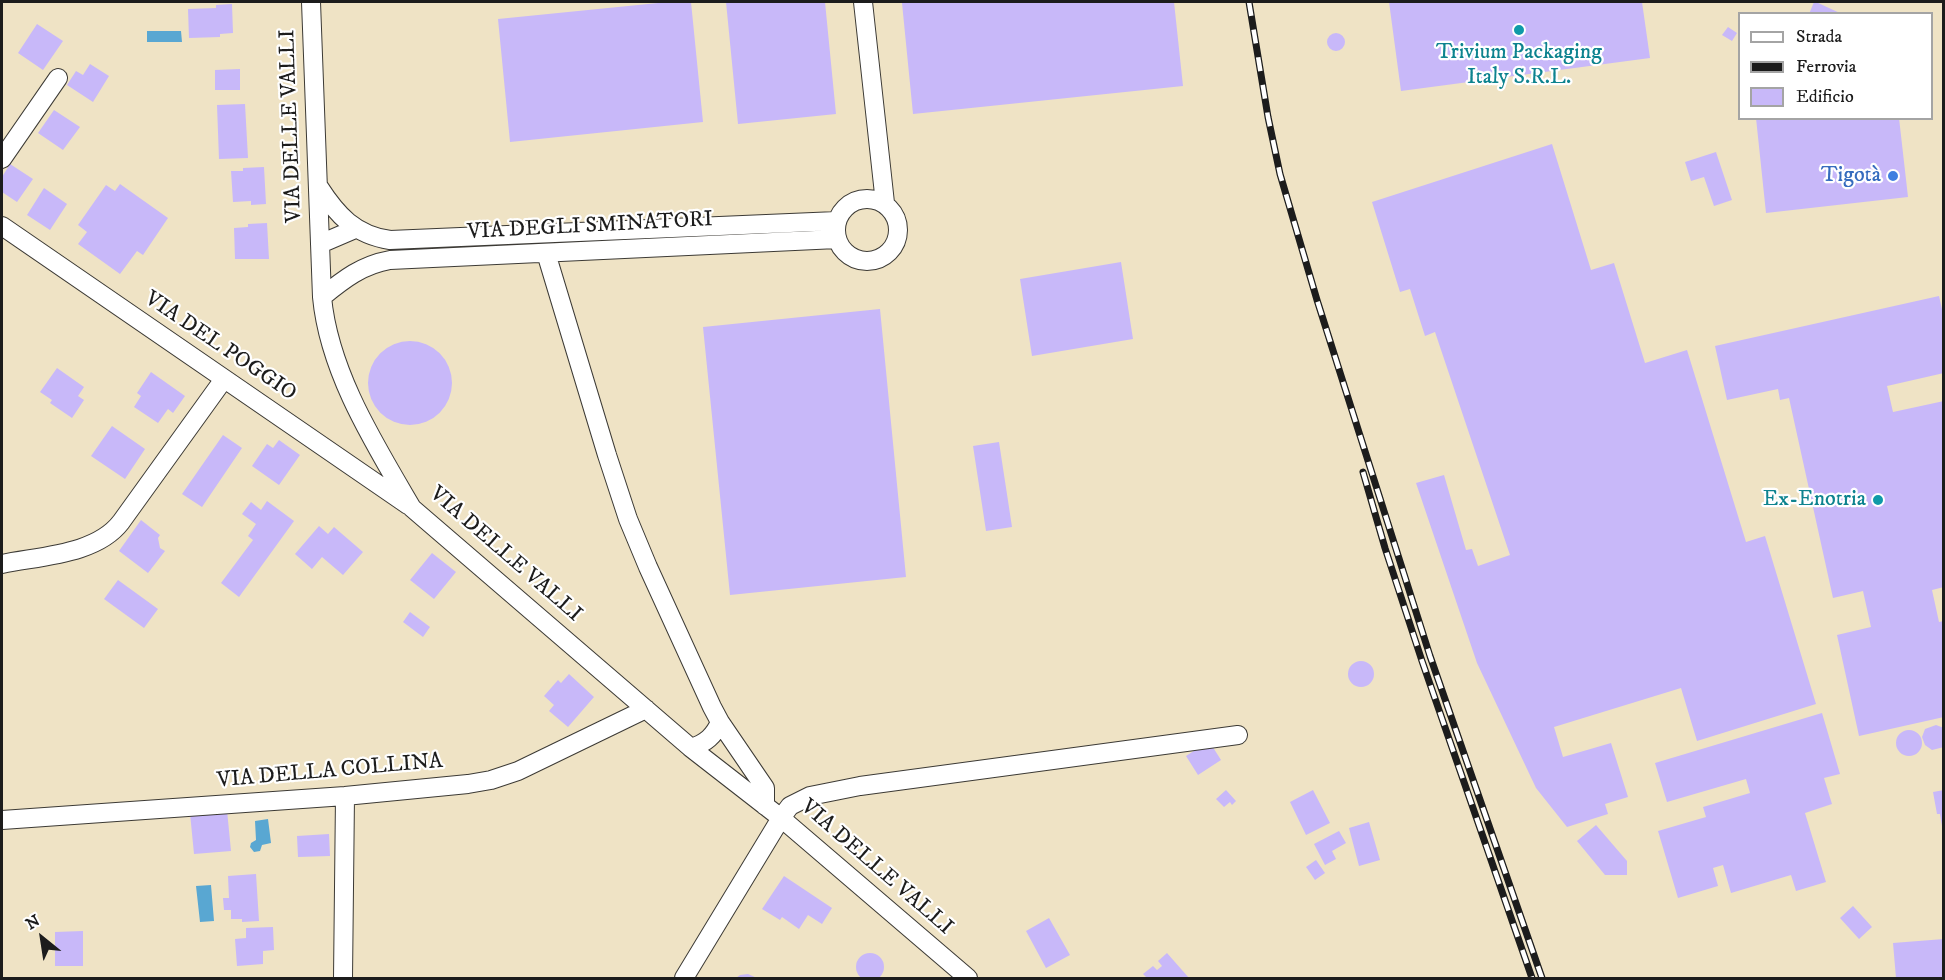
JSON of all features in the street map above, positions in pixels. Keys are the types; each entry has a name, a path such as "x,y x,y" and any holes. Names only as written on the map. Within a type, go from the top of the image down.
{"street":[{"name":"VIA DELLE VALLI","path":"311,2 322,297 326,324 349,389 378,449 412,507 692,748 781,818 968,978"},
{"path":"863,2 885,203"},
{"path":"2,159 58,78"},
{"name":"VIA DEGLI SMINATORI","path":"318,186 334,211 355,229 374,238 395,240 837,230"},
{"path":"866,198 885,203 893,211 898,220 899,231 890,251 871,261 850,256 842,249 837,230 842,212 857,200 866,198"},
{"name":"VIA DEL POGGIO","path":"2,226 412,507"},
{"path":"347,276 320,249 355,229"},
{"name":"VIA DEGLI SMINATORI","path":"322,297 362,267 390,260 546,253 837,230"},
{"path":"546,253 628,519 720,722 765,788 765,806"},
{"path":"2,564 80,548 111,533 224,379"},
{"name":"VIA DELLA COLLINA","path":"2,820 345,796 440,788 491,780 518,771 646,709"},
{"path":"692,748 708,740 717,730 720,722"},
{"path":"684,978 781,818 790,806 810,796 1238,735"},
{"path":"343,978 345,796"}],"water":[{"path":"147,31 181,31 182,42 147,42"},
{"path":"268,819 271,843 262,845 260,851 254,852 250,847 251,843 256,840 255,821"},
{"path":"211,885 214,921 200,922 196,886"}],"building":[{"path":"668,2 691,2 703,122 510,142 498,19"},
{"path":"726,2 825,2 836,114 738,124"},
{"path":"1174,2 1183,86 913,114 902,3"},
{"name":"Trivium Packaging Italy S.R.L.","path":"1389,2 1642,2 1650,58 1401,91"},
{"path":"1816,2 1838,12 1810,12"},
{"path":"232,4 233,33 220,34 220,37 189,38 188,9 216,8 216,5"},
{"path":"37,24 63,41 43,70 18,53"},
{"path":"1728,27 1737,33 1732,41 1722,35"},
{"path":"1336,33 1342,36 1345,42 1342,48 1336,51 1330,48 1327,42 1330,36"},
{"path":"90,64 109,76 93,102 67,85 76,71 83,75"},
{"path":"240,69 240,90 215,90 215,70"},
{"path":"245,104 248,158 219,159 217,105"},
{"path":"54,110 80,127 63,150 38,133"},
{"path":"1756,120 1899,120 1908,197 1766,213"},
{"path":"1552,144 1591,270 1614,263 1645,363 1687,350 1746,542 1765,536 1816,704 1697,741 1681,688 1554,727 1563,757 1611,743 1628,797 1605,804 1608,814 1567,827 1536,788 1477,663 1416,483 1444,475 1466,550 1472,549 1478,566 1510,555 1435,332 1425,336 1410,289 1400,292 1372,202"},
{"path":"1716,152 1732,200 1714,206 1704,177 1691,181 1685,162"},
{"path":"10,164 33,179 17,202 2,192 2,177"},
{"path":"264,167 266,204 251,205 251,201 233,202 231,171"},
{"path":"120,184 168,218 143,255 137,251 120,274 78,244 87,232 78,225 106,185 115,191"},
{"path":"44,188 67,204 50,230 27,215"},
{"path":"267,223 269,259 235,259 234,228 248,227 248,224"},
{"path":"1121,262 1133,339 1032,356 1020,279"},
{"name":"Ex-Enotria","path":"1939,296 1944,318 1944,373 1887,386 1893,412 1944,401 1944,587 1932,590 1939,622 1944,621 1944,717 1859,736 1837,635 1871,627 1863,591 1833,598 1789,398 1780,400 1778,389 1727,400 1715,346"},
{"path":"880,309 906,577 730,595 703,327"},
{"path":"410,341 426,344 440,353 449,367 452,383 449,399 440,413 426,422 410,425 394,422 380,413 371,399 368,383 371,367 380,353 394,344"},
{"path":"57,368 84,387 78,396 84,400 72,418 50,403 52,400 40,392"},
{"path":"151,372 185,396 173,413 168,409 158,423 134,407 141,396 137,393"},
{"path":"112,426 145,449 125,479 91,456"},
{"path":"223,435 242,448 202,507 182,494"},
{"path":"279,440 300,455 279,485 252,466 267,444 273,448"},
{"path":"999,442 1012,527 986,531 973,446"},
{"path":"267,501 294,521 239,597 221,583 253,540 248,536 256,524 242,514 251,502 261,510"},
{"path":"141,520 160,535 158,538 160,548 165,551 148,573 119,551"},
{"path":"319,526 328,534 334,527 363,552 343,575 322,557 312,569 295,554"},
{"path":"432,553 456,572 434,599 410,580"},
{"path":"118,580 158,609 144,628 104,599"},
{"path":"410,612 430,627 423,637 403,622"},
{"path":"1361,661 1370,665 1374,674 1370,683 1361,687 1352,683 1348,674 1352,665"},
{"path":"569,674 594,697 568,727 549,711 554,705 544,696 558,680 561,683"},
{"path":"1822,713 1840,774 1824,778 1832,804 1805,813 1826,882 1796,891 1791,875 1731,893 1723,865 1713,868 1718,886 1678,898 1658,831 1706,817 1703,807 1750,793 1746,779 1667,802 1655,763"},
{"path":"1936,725 1944,728 1944,747 1932,750 1925,745 1922,737 1925,729"},
{"path":"1909,730 1918,734 1922,743 1918,752 1909,756 1900,752 1896,743 1900,734"},
{"path":"1209,741 1221,760 1198,775 1186,756"},
{"path":"1226,790 1236,801 1224,807 1216,799"},
{"path":"1313,790 1330,823 1306,835 1290,802"},
{"path":"1944,790 1944,826 1942,826 1933,792"},
{"path":"227,810 231,851 194,854 190,813"},
{"path":"1369,822 1380,860 1359,866 1349,828"},
{"path":"1596,825 1627,861 1627,875 1605,875 1577,841"},
{"path":"1339,831 1346,843 1332,851 1336,859 1325,865 1314,844"},
{"path":"329,834 330,856 298,857 297,836"},
{"path":"1316,860 1325,873 1315,880 1306,867"},
{"path":"256,874 259,921 242,922 242,919 231,919 231,910 224,910 223,898 229,898 228,876"},
{"path":"784,876 832,908 822,924 808,915 799,929 782,917 780,920 762,909"},
{"path":"1853,906 1872,927 1859,939 1840,918"},
{"path":"1049,918 1070,955 1046,968 1026,931"},
{"path":"273,927 274,950 263,951 263,964 237,966 235,939 246,938 246,928"},
{"path":"83,931 83,966 55,966 55,932"},
{"path":"1944,939 1944,978 1896,978 1893,943"},
{"path":"870,953 880,957 884,967 880,977 870,981 860,977 856,967 860,957"},
{"path":"1167,953 1189,978 1147,978 1143,974 1153,966 1157,970 1162,966 1158,961"},
{"path":"748,974 757,978 736,978 740,975"}],"railway":[{"path":"1249,2 1280,174 1317,300 1430,656 1542,978"},
{"path":"1363,472 1422,661 1532,978"}],"place":[{"name":"Trivium Packaging Italy S.R.L.","path":"1519,30"},
{"name":"Tigotà","path":"1893,176"},
{"name":"Ex-Enotria","path":"1878,500"}]}
